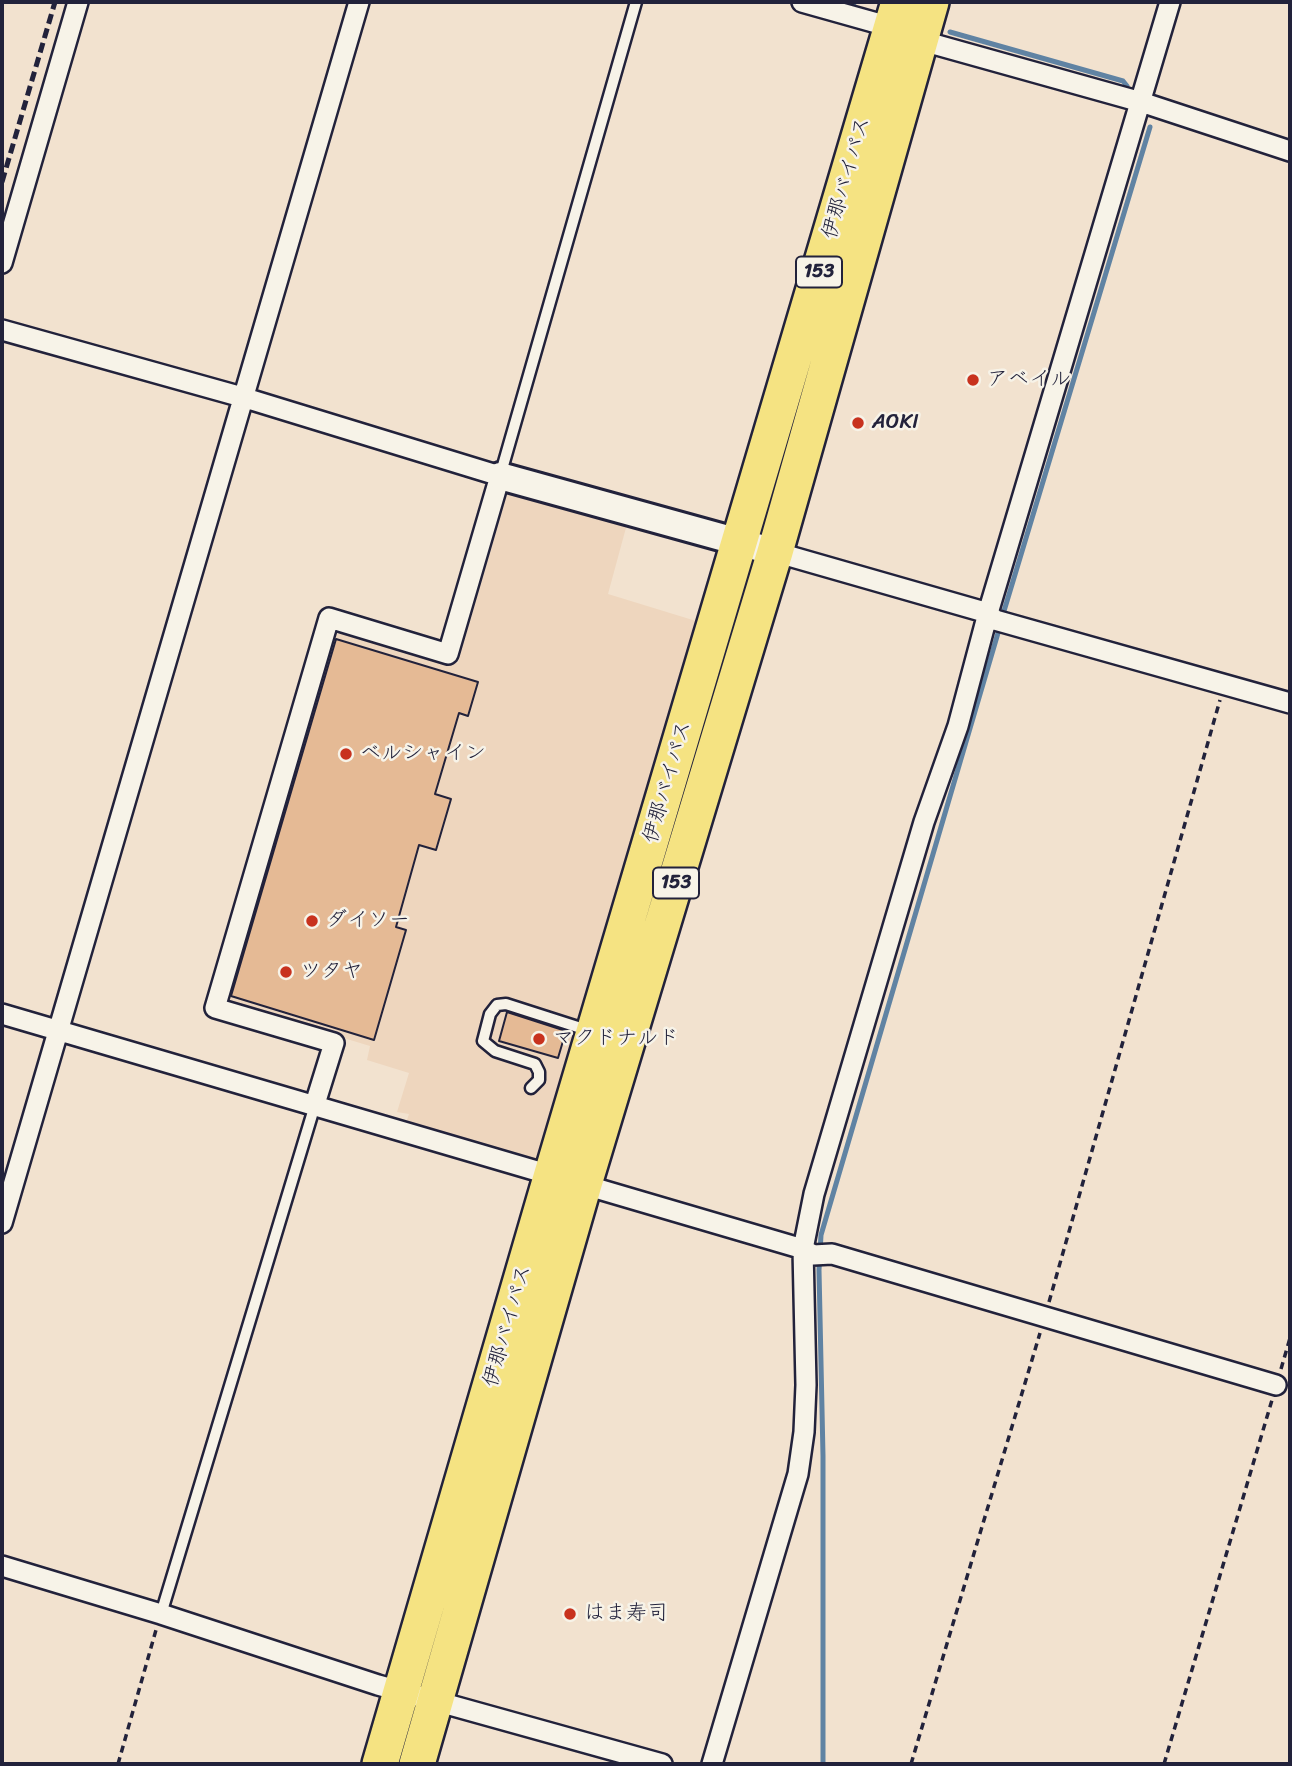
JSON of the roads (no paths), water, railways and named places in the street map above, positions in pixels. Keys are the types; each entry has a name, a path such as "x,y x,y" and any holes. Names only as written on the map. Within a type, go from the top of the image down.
{"highway":[{"name":"伊那バイパス","path":"417,1764 437,1701 568,1179 594,1032 738,543 903,23 931,2"},
{"name":"伊那バイパス","path":"380,1764 568,1179 775,552 903,23"}],"street":[{"path":"2,263 78,2"},
{"path":"2,1223 359,2"},
{"path":"802,2 903,23 1290,150"},
{"path":"712,1764 798,1474 804,1432 816,1253 814,1194 924,822 958,726 988,613 1170,2"},
{"path":"2,330 242,397 500,476 988,613 995,620 1290,703"},
{"path":"315,1104 334,1042 215,1008 329,618 448,654 500,476"},
{"path":"2,1014 1276,1385"},
{"path":"2,1566 402,1692 662,1764"}],"lane":[{"path":"500,476 636,2"},
{"path":"531,1088 539,1080 535,1064 495,1051 483,1041 490,1014 497,1005 506,1004 594,1032"},
{"path":"161,1614 315,1104"}],"waterway":[{"path":"838,2 854,6"},
{"path":"950,32 1123,81 1127,86"},
{"path":"1004,611 1150,127"},
{"path":"823,1764 823,1456 819,1270 821,1235 998,633"}],"railway":[{"path":"2,182 55,2"}],"place":[{"name":"アベイル","path":"973,380"},
{"name":"AOKI","path":"858,423"},
{"name":"ベルシャイン","path":"346,754"},
{"name":"ダイソー","path":"312,921"},
{"name":"ツタヤ","path":"286,972"},
{"name":"マクドナルド","path":"539,1039"},
{"name":"はま寿司","path":"570,1614"}]}
